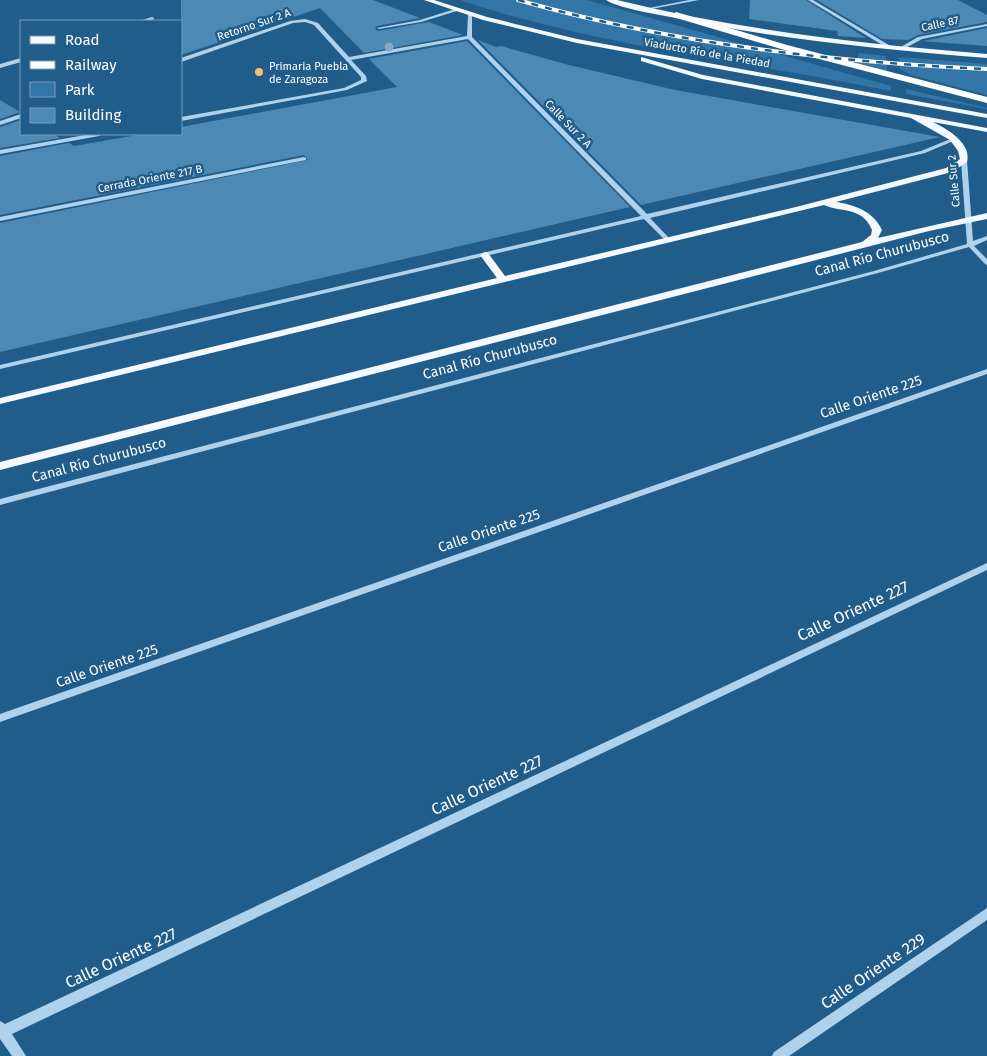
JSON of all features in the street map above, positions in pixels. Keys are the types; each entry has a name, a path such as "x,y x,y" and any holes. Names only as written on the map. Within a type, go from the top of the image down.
{"highway":[{"path":"676,15 793,50 987,100"}],"main road":[{"name":"Viaducto Río de la Piedad","path":"427,0 470,15 545,34 987,116"},
{"path":"609,0 676,15 796,37 900,49 987,56"},
{"path":"618,48 658,64 702,77 987,130"},
{"name":"Calle Sur 2","path":"914,117 955,139 964,152 964,160"},
{"path":"0,400 815,204 949,170 964,160"},
{"path":"815,204 844,206 871,218 877,230 874,236 863,245"},
{"name":"Canal Río Churubusco","path":"0,466 863,245 987,216"},
{"path":"485,256 503,280"}],"street":[{"path":"646,9 698,0"},
{"path":"810,0 891,48"},
{"path":"379,28 421,20 455,10"},
{"path":"348,59 469,37 470,15"},
{"path":"145,20 152,18"},
{"name":"Retorno Sur 2 A","path":"182,60 292,22 304,20 316,24 364,77 364,81 356,86 182,119"},
{"name":"Calle 87","path":"900,49 920,38 987,25"},
{"name":"Calle Sur 2 A","path":"469,37 668,240"},
{"path":"0,66 20,60"},
{"path":"0,123 20,116"},
{"path":"0,152 94,135"},
{"path":"0,367 485,256 923,152 955,139"},
{"name":"Cerrada Oriente 217 B","path":"0,219 304,159"},
{"name":"Calle Sur 2","path":"964,160 970,245"},
{"name":"Canal Río Churubusco","path":"0,502 970,245 987,238"},
{"path":"970,245 987,263"},
{"name":"Calle Oriente 225","path":"0,718 987,371"},
{"name":"Calle Oriente 227","path":"1,1031 987,566"},
{"name":"Calle Oriente 229","path":"778,1056 987,913"},
{"path":"1,1031 20,1056"}],"green space":[{"path":"459,0 587,0 891,86 891,91 673,52 565,30"},
{"path":"859,53 886,56 887,71 857,63"},
{"path":"899,57 987,64 987,95 911,75 900,69"},
{"path":"906,89 987,108 987,109 906,94"}],"building":[{"path":"181,0 373,0 420,18 377,26 375,29 378,31 429,22 463,35 364,53 320,8 182,55"},
{"path":"750,0 806,0 866,38 838,36 837,31 749,19"},
{"path":"817,0 958,0 987,15 987,22 918,35 908,40 882,39"},
{"path":"987,28 987,46 921,41 923,41"},
{"path":"478,40 496,47 501,46 569,65 675,90 940,137 641,205"},
{"path":"467,41 630,207 0,352 0,223 308,160 304,155 0,215 0,156 69,143 74,146 137,135 182,135 182,127 397,87 369,59"},
{"path":"0,100 20,112 0,119"},
{"path":"20,120 20,135 56,135 60,138 0,148 0,127"}],"railway":[{"path":"518,0 633,28 750,48 869,61 987,69"}],"place":[{"name":"Primaria Puebla de Zaragoza","path":"259,72"}]}
